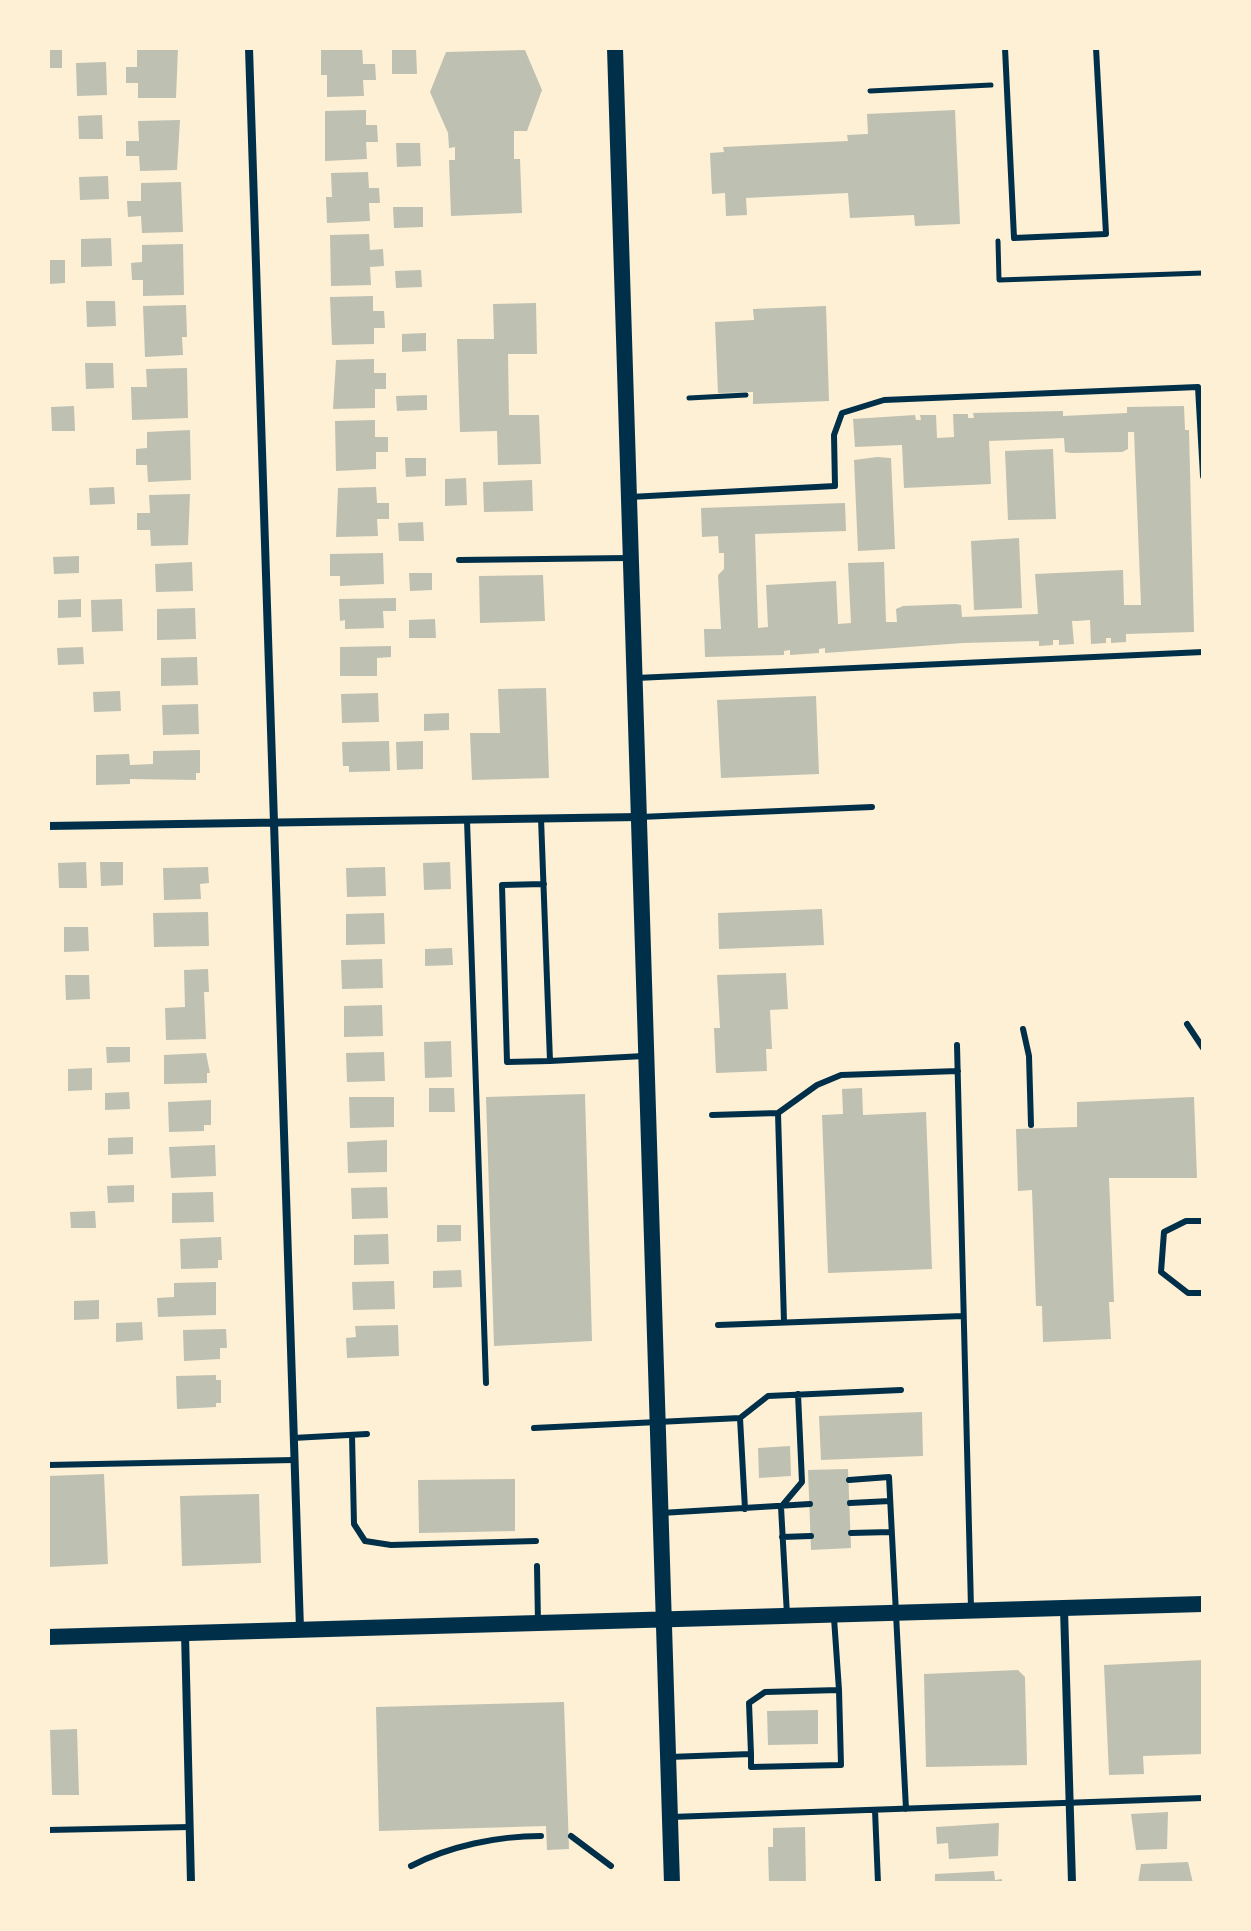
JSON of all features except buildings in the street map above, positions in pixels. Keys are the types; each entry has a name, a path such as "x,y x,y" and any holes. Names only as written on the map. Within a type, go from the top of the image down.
{"main road":[{"path":"615,48 672,1883"},
{"path":"48,1637 1203,1604"}],"street":[{"path":"249,48 300,1630"},
{"path":"48,826 640,817"},
{"path":"1064,1609 1072,1883"},
{"path":"185,1633 191,1883"}],"lane":[{"path":"1005,48 1014,238 1106,234 1096,48"},
{"path":"630,497 835,486 834,435 842,413 884,400 1198,387 1203,476"},
{"path":"459,560 632,558"},
{"path":"636,678 1203,652"},
{"path":"640,817 872,807"},
{"path":"541,818 550,1061"},
{"path":"467,820 486,1383"},
{"path":"544,884 502,885 507,1062 648,1056"},
{"path":"1187,1024 1203,1048"},
{"path":"1023,1029 1029,1056 1031,1125"},
{"path":"957,1045 972,1612"},
{"path":"712,1115 778,1113 817,1085 841,1075 958,1071"},
{"path":"778,1113 784,1322"},
{"path":"1203,1221 1186,1221 1164,1232 1161,1272 1188,1293 1203,1293"},
{"path":"718,1325 963,1316"},
{"path":"534,1428 740,1418 768,1396 901,1390"},
{"path":"787,1618 781,1507 805,1482 798,1394"},
{"path":"740,1418 745,1509"},
{"path":"293,1438 367,1434"},
{"path":"352,1435 354,1524 365,1541 391,1545 536,1541"},
{"path":"48,1465 294,1460"},
{"path":"849,1480 889,1477 906,1809"},
{"path":"850,1503 890,1501"},
{"path":"661,1513 810,1504"},
{"path":"851,1533 891,1532"},
{"path":"782,1537 811,1536"},
{"path":"537,1566 538,1624"},
{"path":"834,1616 839,1690 841,1765 751,1767 749,1703 765,1692 839,1690"},
{"path":"669,1757 751,1754"},
{"path":"670,1817 1203,1798"},
{"path":"875,1810 878,1883"},
{"path":"48,1830 190,1827"},
{"path":"411,1866 463,1847 517,1836 541,1836"},
{"path":"571,1836 611,1866"}],"path":[{"path":"992,73 993,100"},
{"path":"870,91 992,85"},
{"path":"997,235 999,280 1203,273"},
{"path":"689,398 746,395"}]}
